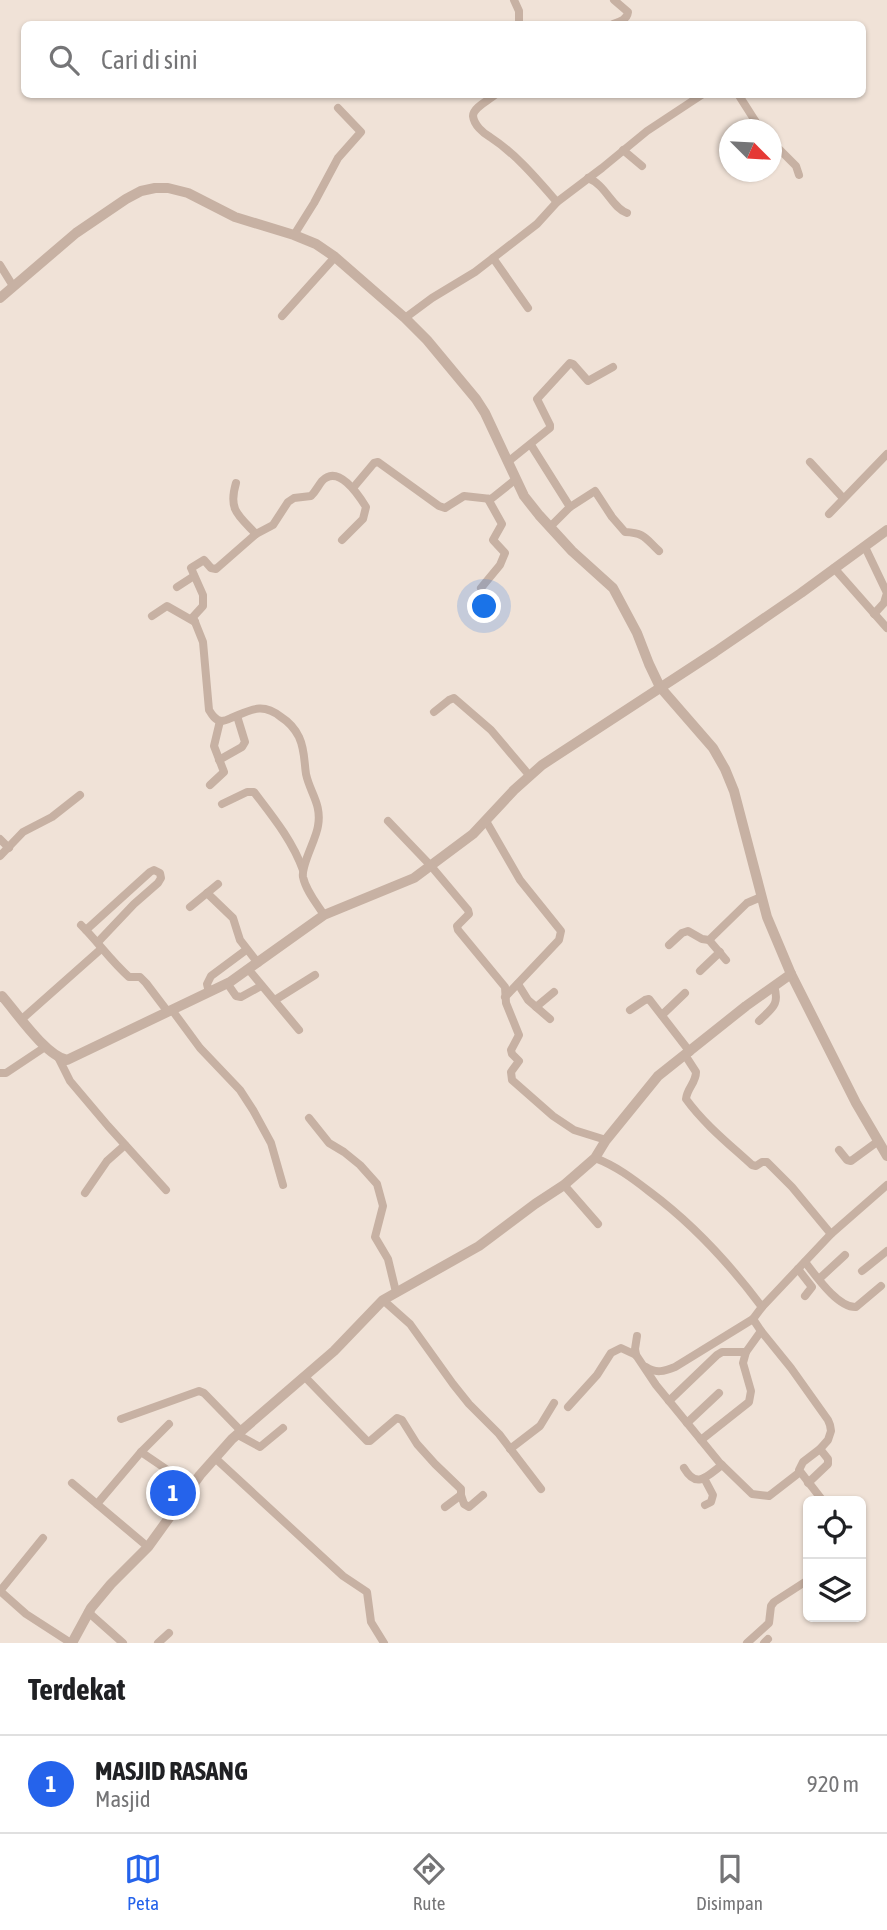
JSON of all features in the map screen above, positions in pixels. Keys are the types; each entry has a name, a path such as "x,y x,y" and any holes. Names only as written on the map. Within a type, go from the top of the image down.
{"street":[{"path":"514,0 519,10 519,21"},
{"path":"614,0 628,15 623,21"},
{"path":"490,98 475,109 473,116 480,129 515,156 557,202"},
{"path":"405,318 493,258 537,224 557,202 647,131 697,98"},
{"path":"741,98 754,119"},
{"path":"294,235 338,159 361,132 338,108"},
{"path":"623,150 642,166"},
{"path":"782,152 796,166 799,175"},
{"path":"588,178 600,185 621,211 627,213"},
{"path":"0,298 76,233 126,199 141,191 168,188 188,193 235,217 316,244 335,257 405,318 476,399 524,496 550,527 613,588 637,633 660,687 713,748 734,791 767,917 791,974 877,1142 887,1156"},
{"path":"282,316 335,257"},
{"path":"493,258 528,309"},
{"path":"0,265 13,286"},
{"path":"509,461 550,427 538,398 570,363 588,381 613,367"},
{"path":"530,445 570,507"},
{"path":"829,514 887,454"},
{"path":"353,488 374,463 378,462 439,506 446,508 464,496 494,498 516,480"},
{"path":"810,462 844,498"},
{"path":"303,870 314,843 319,815 318,804 306,775 306,761 299,737 292,726 272,710 262,708 220,721 214,718 209,710 203,642 193,616 204,600 191,568 205,560 211,568 216,569 256,534 273,525 283,508 294,498 311,496 325,479 336,475 353,488 366,507 365,515 342,540"},
{"path":"236,483 233,505 239,516 256,534"},
{"path":"550,527 570,507 595,491 625,532 637,532 659,551"},
{"path":"481,588 500,565 505,553 493,540 502,524 488,499"},
{"path":"1,995 45,1047 58,1057 70,1060 228,983 324,915 414,878 452,851 486,821 529,775 715,652 887,530"},
{"path":"865,547 887,593 884,603 874,614"},
{"path":"834,568 887,628"},
{"path":"177,587 194,576"},
{"path":"152,616 167,606 195,622"},
{"path":"434,712 454,698 491,730 529,775"},
{"path":"219,760 242,747 245,742 237,716"},
{"path":"210,785 223,774 224,769 214,746 220,721"},
{"path":"222,804 247,792 254,792 280,825 298,856 307,887 324,915"},
{"path":"0,856 30,827 52,817 80,796"},
{"path":"388,821 468,910 469,914 457,926 458,930 505,987 506,1003 519,1035 511,1050 519,1060 511,1072 512,1080 553,1116 574,1130 606,1140"},
{"path":"486,821 520,880 561,931 559,940 505,997"},
{"path":"0,839 9,848"},
{"path":"22,1019 99,946 134,904 158,883 160,873 154,870 150,872 84,928 99,946 130,977 140,977 146,983 200,1048 240,1090 271,1143 283,1185"},
{"path":"190,907 218,884"},
{"path":"206,893 233,918 238,936 261,986 299,1030"},
{"path":"709,940 747,903 761,897"},
{"path":"669,945 688,931 709,940 726,960"},
{"path":"209,992 207,984 211,975 246,950"},
{"path":"700,971 720,952"},
{"path":"43,1538 0,1591 26,1614 71,1643 88,1612 148,1547 191,1486 239,1433 334,1351 383,1300 479,1246 564,1185 595,1158 606,1140 658,1076 791,974"},
{"path":"275,1000 315,975"},
{"path":"228,983 236,996 241,997 261,986"},
{"path":"518,984 528,1000 550,1019"},
{"path":"759,1021 776,1004 778,999 774,986"},
{"path":"536,1007 554,992"},
{"path":"662,1015 685,993"},
{"path":"630,1010 649,999 662,1015 696,1072 696,1078 686,1095 690,1105 752,1165 767,1162 831,1234"},
{"path":"0,1073 6,1073 45,1047"},
{"path":"58,1057 70,1081 166,1190"},
{"path":"309,1118 329,1143 360,1165 377,1184 383,1206 375,1237 388,1259 396,1292"},
{"path":"839,1150 851,1161 877,1142"},
{"path":"85,1193 107,1161 125,1145"},
{"path":"595,1158 628,1175 692,1226 745,1284 762,1307"},
{"path":"564,1185 598,1224"},
{"path":"644,1366 664,1371 675,1367 754,1319 762,1307 831,1234 887,1185"},
{"path":"862,1271 887,1251"},
{"path":"819,1279 845,1255"},
{"path":"801,1265 848,1307 856,1307 881,1286"},
{"path":"801,1265 812,1287 805,1296"},
{"path":"383,1300 410,1324 461,1394 499,1434 541,1489"},
{"path":"754,1319 755,1325 791,1368 828,1420 830,1435 820,1449 800,1466 800,1472 819,1496"},
{"path":"701,1440 749,1402 751,1391 743,1363 746,1352 761,1331"},
{"path":"637,1336 636,1355 656,1385 722,1465 752,1494 769,1496 800,1472"},
{"path":"568,1407 597,1375 611,1353 621,1348 636,1355"},
{"path":"669,1401 722,1352 746,1352"},
{"path":"304,1377 367,1441 400,1418 417,1444 461,1489 464,1504 469,1507 474,1505 483,1495"},
{"path":"121,1419 199,1391 204,1393 239,1433 260,1447 283,1428"},
{"path":"687,1423 719,1393"},
{"path":"510,1449 540,1426 554,1403"},
{"path":"97,1504 169,1424"},
{"path":"808,1483 828,1464 828,1459 820,1449"},
{"path":"141,1452 191,1486"},
{"path":"215,1458 344,1576 368,1592 371,1622 384,1643"},
{"path":"684,1468 689,1478 701,1480 722,1465"},
{"path":"704,1478 713,1494 713,1499 705,1505"},
{"path":"72,1483 148,1547"},
{"path":"445,1507 461,1495"},
{"path":"747,1643 769,1623 774,1602 803,1583"},
{"path":"88,1612 123,1643"},
{"path":"158,1643 169,1633"}],"place":[{"name":"MASJID RASANG","path":"173,1493"}]}
